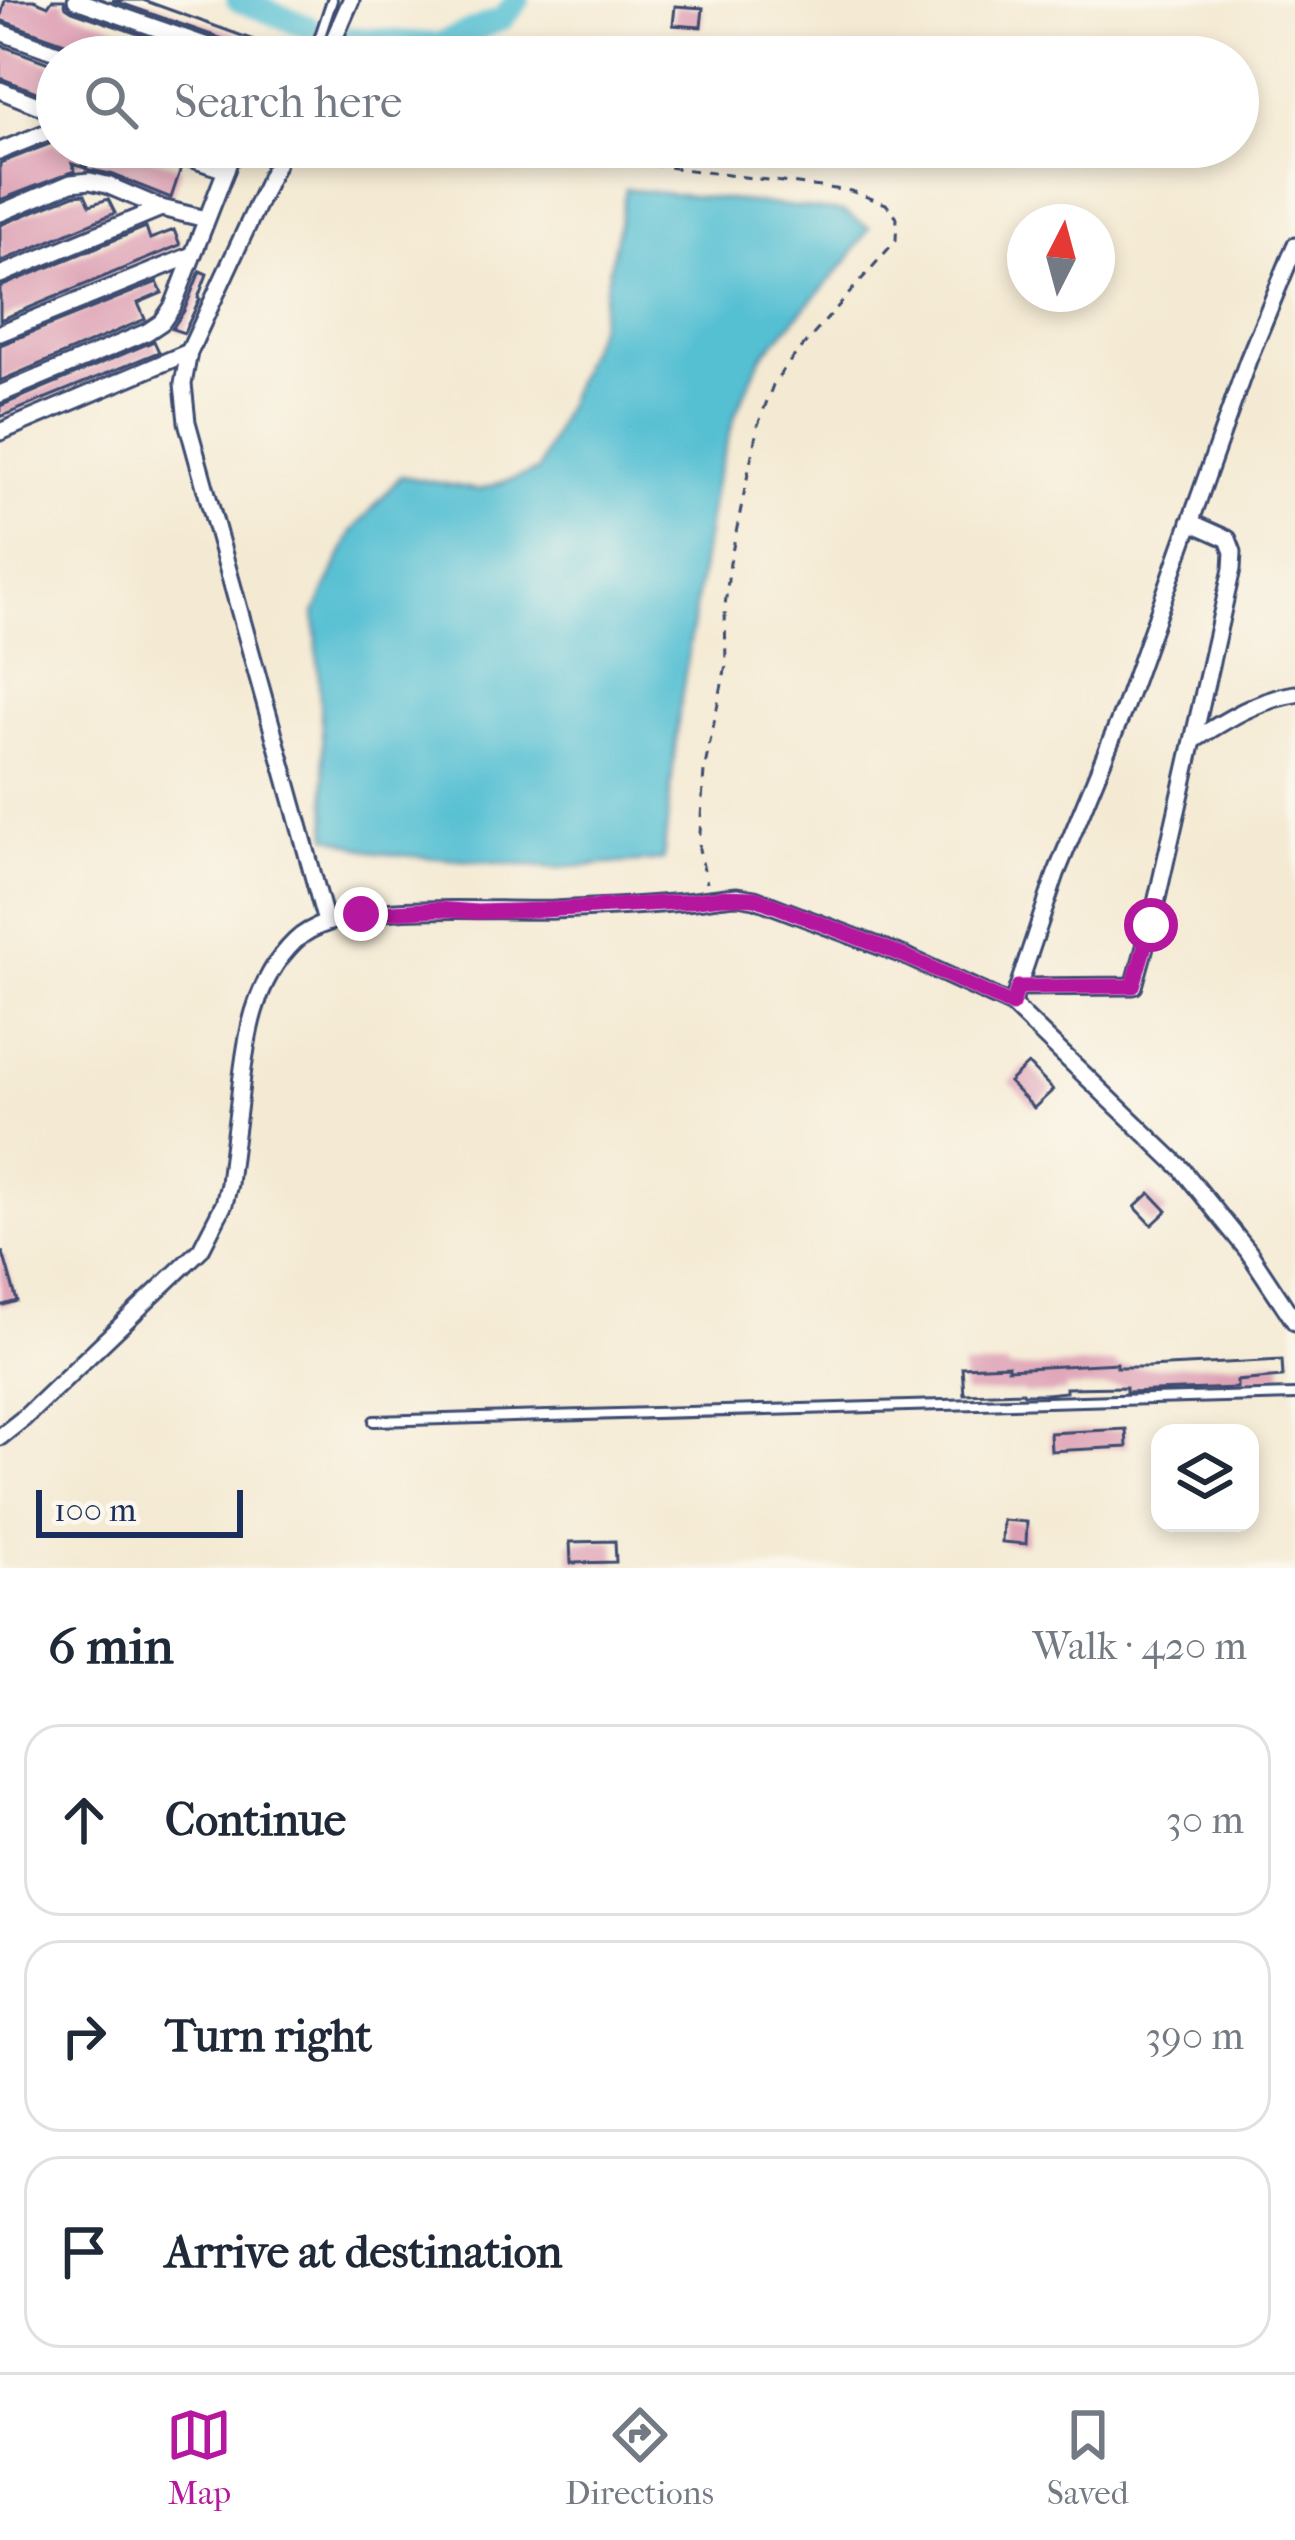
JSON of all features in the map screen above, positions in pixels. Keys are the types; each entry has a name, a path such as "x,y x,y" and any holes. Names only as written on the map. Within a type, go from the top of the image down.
{"street":[{"path":"76,0 179,36"},
{"path":"335,36 351,0"},
{"path":"0,32 36,45"},
{"path":"0,90 36,105"},
{"path":"0,151 36,136"},
{"path":"0,394 162,322 173,306 226,170 220,168"},
{"path":"274,168 189,352 183,384 187,422 326,922"},
{"path":"0,212 71,183 90,181 206,219"},
{"path":"0,275 161,208"},
{"path":"1012,1005 1248,360 1295,246"},
{"path":"0,333 192,255"},
{"path":"0,432 189,352"},
{"path":"1018,987 1133,986 1232,569 1228,538 1190,522"},
{"path":"1194,740 1240,712 1295,694"},
{"path":"0,1437 201,1249 229,1184 254,1009 289,946 308,930 361,914 755,898 905,956 1012,1005 1181,1168 1248,1251 1295,1322"}],"lane":[{"path":"318,36 332,0"},
{"path":"374,1421 1295,1395"}],"path":[{"path":"675,168 851,191 886,204 897,218 896,240 889,251 793,357 773,386 758,424 730,562 726,665 704,771 701,866 710,887 722,897"}],"water":[{"path":"626,189 843,212 869,228 846,262 761,357 736,412 714,486 679,712 663,860 556,868 377,853 328,836 315,613 352,532 401,476 478,490 538,471 598,326"}],"building":[{"path":"5,0 34,0 48,6 52,0 64,0 72,11 144,36 45,36 0,20"},
{"path":"112,0 143,0 242,36 215,36"},
{"path":"675,6 703,8 701,27 673,25"},
{"path":"0,45 36,58 36,92 0,78"},
{"path":"36,149 36,168 75,171 0,200 0,163"},
{"path":"86,168 181,168 171,198"},
{"path":"85,194 90,205 108,199 115,213 0,262 0,225"},
{"path":"146,227 150,239 174,230 180,245 0,320 0,287"},
{"path":"200,271 207,274 184,333 172,329 184,311"},
{"path":"157,282 162,293 138,303 145,319 0,381 0,345"},
{"path":"154,341 159,352 0,417 0,406"},
{"path":"1028,1064 1053,1090 1034,1108 1009,1082"},
{"path":"1150,1193 1167,1211 1152,1225 1135,1207"},
{"path":"0,1254 17,1301 0,1306"},
{"path":"1282,1360 1283,1377 1237,1381 1237,1388 1126,1392 1126,1387 1066,1388 1066,1392 1046,1394 964,1394 962,1367 1117,1363 1117,1367 1148,1367"},
{"path":"1126,1429 1127,1447 1051,1451 1050,1433"},
{"path":"1003,1520 1027,1522 1026,1544 1002,1542"},
{"path":"615,1541 616,1562 571,1563 570,1542"}],"waterway":[{"path":"238,0 308,27"},
{"path":"460,36 502,19 518,0"}],"route":[{"path":"361,914 755,898 905,956 1012,1005 1018,987 1133,986 1151,925"}]}
